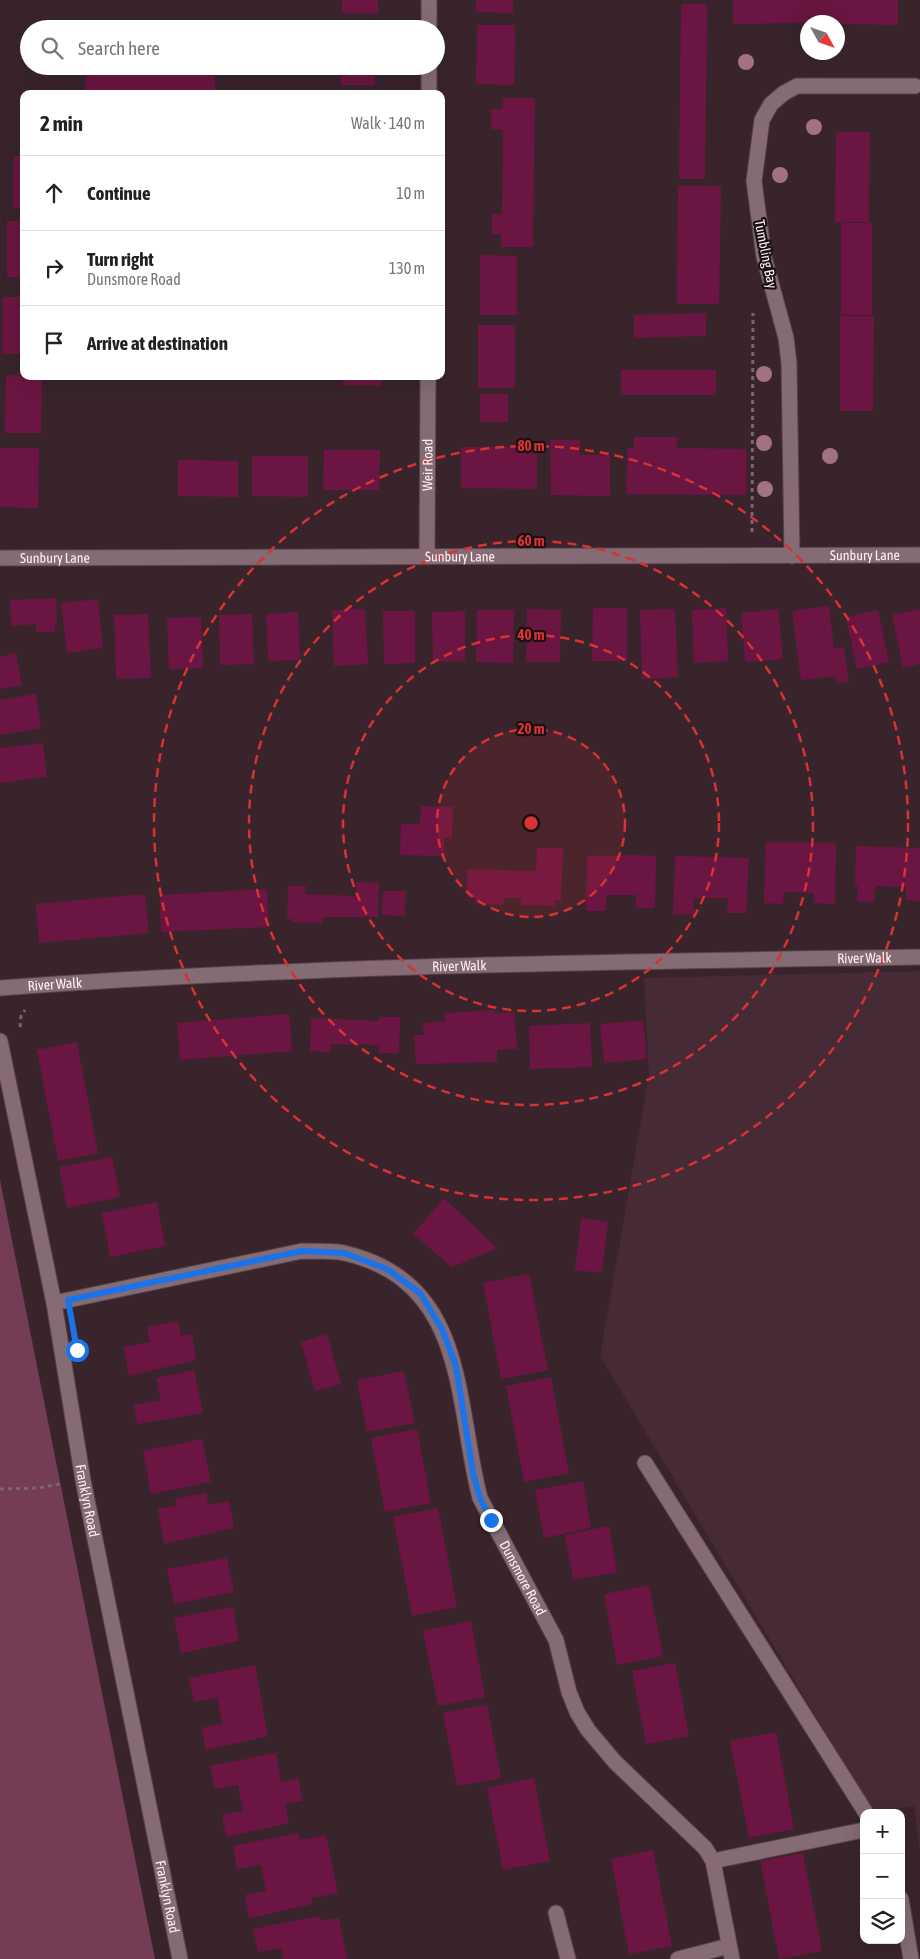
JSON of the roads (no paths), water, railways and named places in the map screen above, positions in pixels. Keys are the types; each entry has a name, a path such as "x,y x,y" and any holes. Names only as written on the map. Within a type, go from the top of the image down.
{"street":[{"path":"429,0 429,20"},
{"path":"429,75 429,90"},
{"name":"Tumbling Bay","path":"792,556 789,363 786,338 764,256 754,181 762,120 771,104 784,93 797,86 915,86"},
{"name":"Weir Road","path":"427,555 428,380"},
{"name":"Sunbury Lane","path":"0,558 427,555 920,555"},
{"name":"River Walk","path":"0,988 124,979 253,973 529,964 920,957"},
{"name":"Franklyn Road","path":"0,1041 54,1303 83,1480 180,1959"},
{"name":"Dunsmore Road","path":"54,1303 302,1251 344,1253 387,1269 420,1293 442,1329 456,1366 473,1473 480,1498 556,1640 569,1692 577,1712 588,1730 615,1762 705,1848 713,1861 731,1952"},
{"path":"645,1463 863,1809"},
{"path":"713,1861 860,1831"},
{"path":"556,1913 568,1959"},
{"path":"905,1926 910,1959"},
{"path":"678,1959 731,1952"}]}
